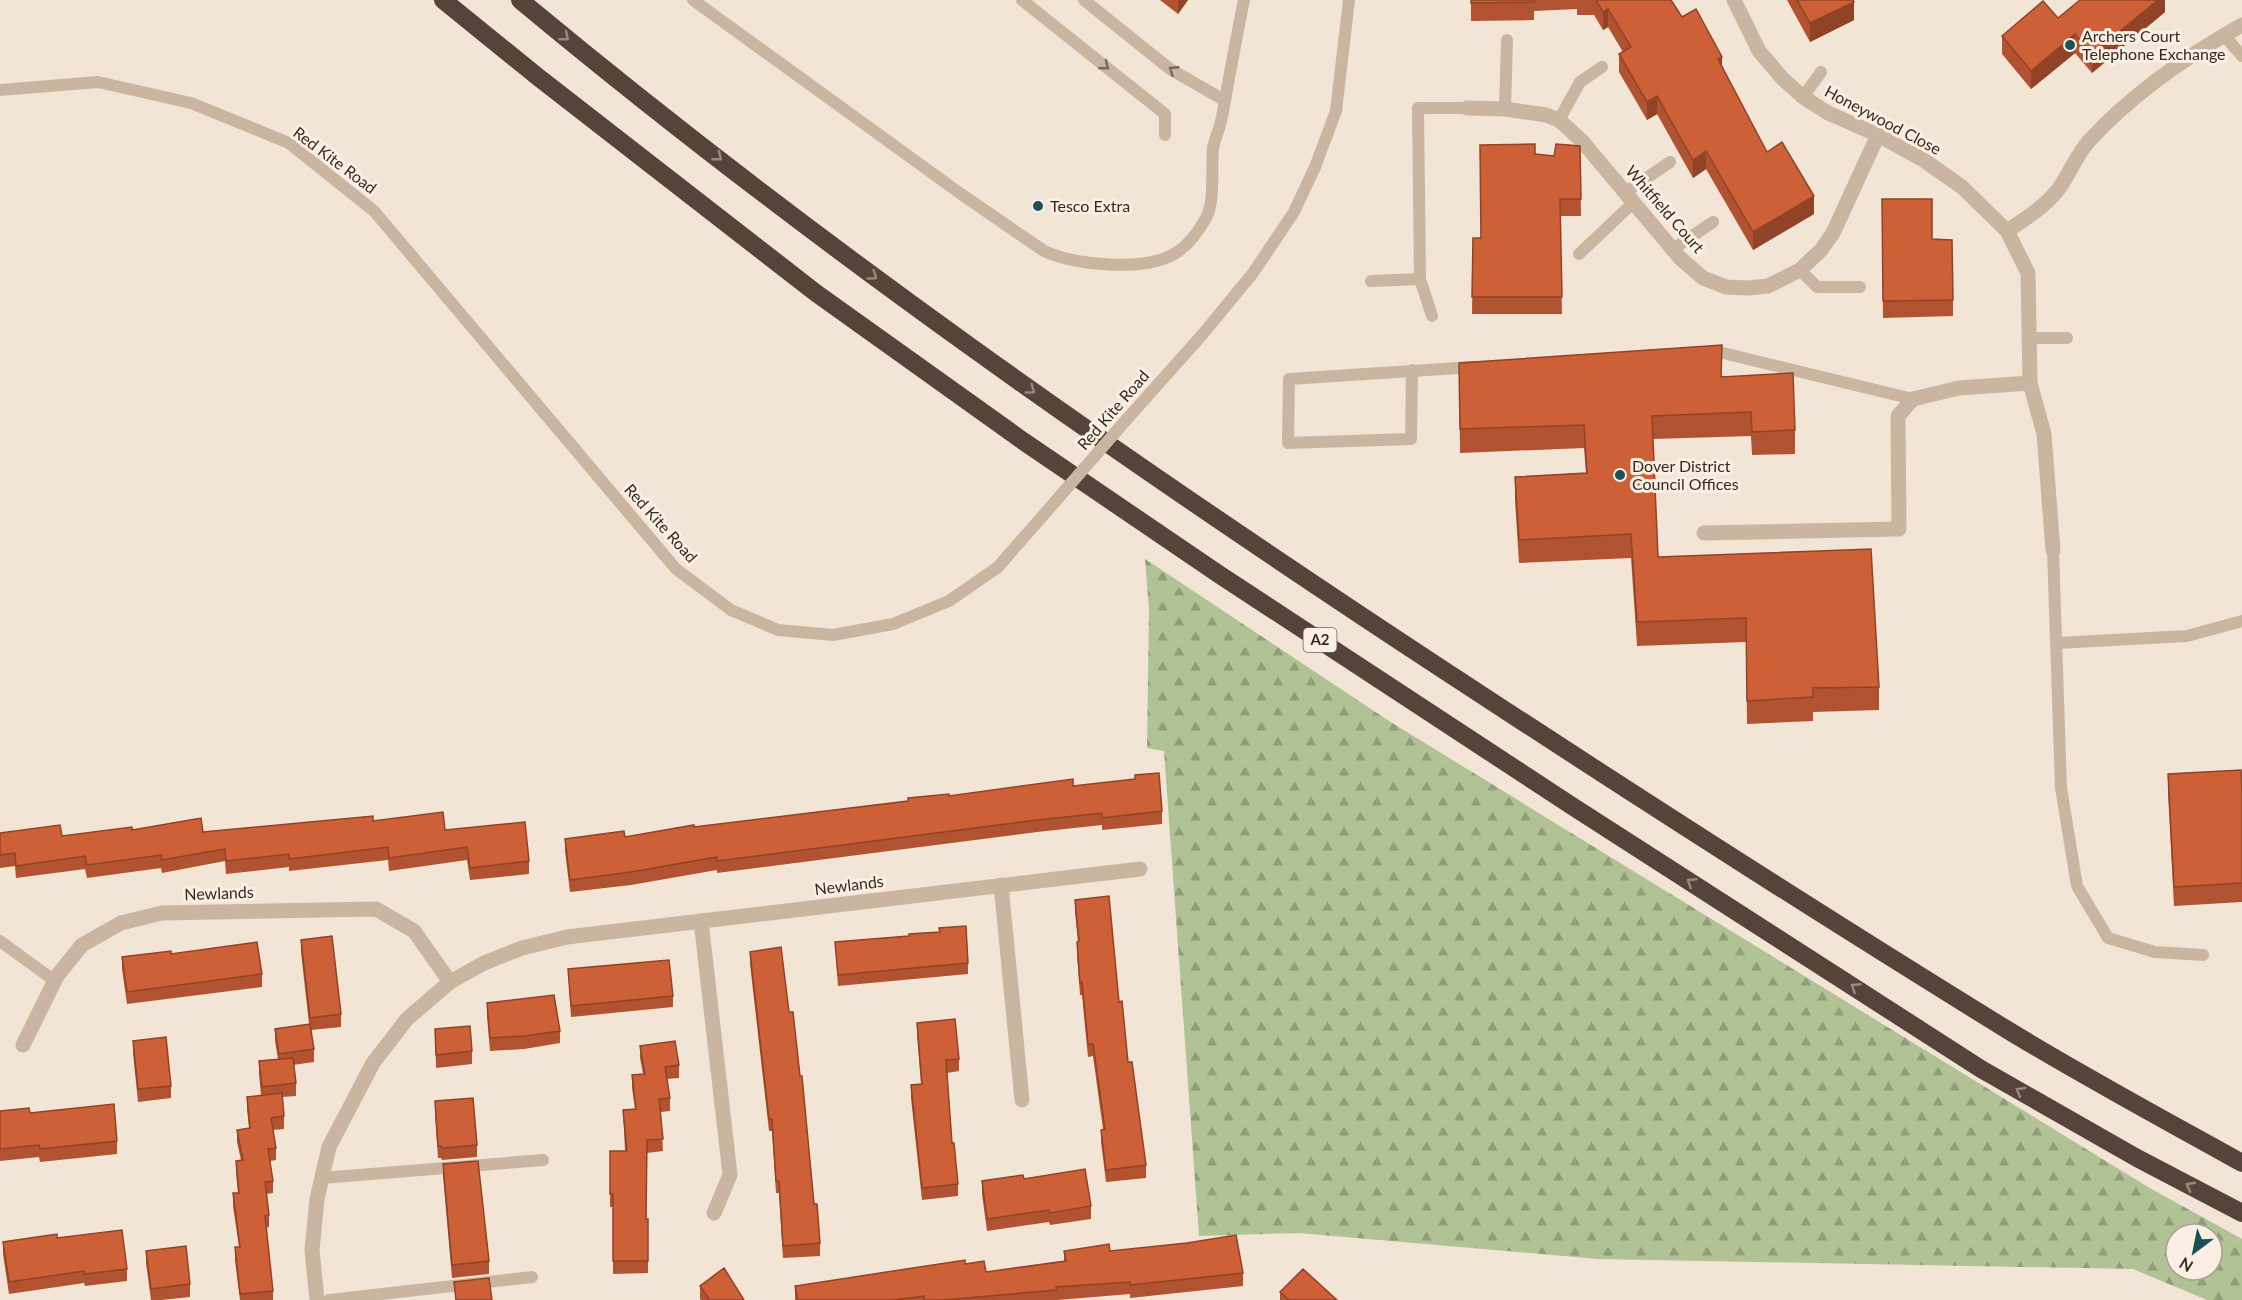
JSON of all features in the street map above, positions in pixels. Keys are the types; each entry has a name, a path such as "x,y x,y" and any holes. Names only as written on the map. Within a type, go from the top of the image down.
{"highway":[{"name":"A2","path":"443,0 538,77 816,293 1023,441 1220,575 1582,812 1982,1069 2137,1158 2242,1213"},
{"name":"A2","path":"520,0 837,250 1045,401 1246,540 1595,769 2010,1031 2242,1163"}],"street":[{"name":"Honeywood Close","path":"1734,0 1759,51 1803,98 1828,113 1878,135 1925,161 1962,187 2007,231 2028,273 2030,383 2044,434 2053,550"},
{"path":"2007,231 2035,213 2057,191 2086,143 2120,108 2224,35 2242,25"},
{"name":"Whitfield Court","path":"1467,108 1505,109 1546,115 1558,120 1582,141 1673,249 1703,278 1726,287 1768,286 1800,270 1821,250 1833,233 1878,135"},
{"path":"1704,533 1899,529 1898,416 1913,399 1959,388 2030,383"},
{"name":"Newlands","path":"317,1300 312,1250 317,1199 329,1147 373,1063 406,1019 450,982 484,963 522,948 567,937 1140,869"},
{"path":"1001,885 1022,1100"},
{"name":"Newlands","path":"23,1045 55,981 82,945 121,922 162,913 376,909 414,931 450,982"},
{"path":"701,921 730,1175 714,1213"}],"lane":[{"path":"693,0 1044,251 1057,257 1089,263 1145,264 1173,255 1193,238 1208,214 1214,146 1222,118 1244,0"},
{"path":"1022,0 1165,114 1165,135"},
{"path":"1084,0 1170,69 1224,100"},
{"name":"Red Kite Road","path":"0,90 98,82 191,103 289,143 374,211 676,569 731,610 778,630 833,635 893,624 949,601 998,567 1202,335 1253,273 1294,212 1315,167 1336,111 1349,0"},
{"path":"2224,35 2242,56"},
{"path":"1505,109 1507,40"},
{"path":"1558,120 1580,82 1602,67"},
{"path":"1803,98 1821,72"},
{"path":"1432,316 1420,279 1418,108 1467,108"},
{"path":"1579,254 1630,197 1670,162"},
{"path":"1673,249 1713,222"},
{"path":"1800,270 1817,287 1860,287"},
{"path":"1371,281 1420,279"},
{"path":"2029,338 2067,338"},
{"path":"1687,355 1723,353 1913,399"},
{"path":"1412,370 1411,439 1288,443 1289,379 1412,370 1484,366"},
{"path":"2053,550 2061,788 2077,886 2108,938 2155,952 2203,955"},
{"path":"2057,643 2187,636 2242,621"},
{"path":"0,941 55,981"},
{"path":"322,1178 543,1160"},
{"path":"329,1300 532,1277"}],"green space":[{"path":"1145,559 1389,721 2148,1187 2211,1222 2164,1222 2164,1282 2133,1269 1598,1259 1299,1233 1199,1236 1164,751 1147,748 1149,609"},
{"path":"2224,1229 2242,1239 2242,1300 2207,1300 2164,1282 2224,1282"}],"building":[{"path":"1471,0 1534,0 1534,2 1471,3"},
{"path":"1596,0 1671,0 1682,17 1696,9 1722,57 1718,59 1767,152 1782,142 1814,196 1753,232 1706,151 1693,160 1657,96 1647,102 1619,54 1631,47 1608,9 1603,12"},
{"path":"1797,0 1853,0 1854,2 1810,23"},
{"path":"2080,0 2158,0 2092,54 2075,34 2031,71 2002,36 2043,1 2058,18"},
{"path":"1535,144 1535,154 1554,156 1556,144 1580,146 1581,199 1560,199 1562,297 1472,297 1473,238 1481,238 1480,145"},
{"path":"1882,199 1932,199 1932,239 1952,240 1953,300 1883,301"},
{"path":"1722,345 1721,377 1793,373 1795,430 1752,432 1751,412 1652,416 1658,557 1871,549 1879,687 1813,688 1813,697 1747,701 1746,618 1637,622 1631,534 1519,540 1515,477 1587,473 1584,425 1460,429 1459,363"},
{"path":"2241,770 2242,883 2174,887 2168,774"},
{"path":"1159,773 1162,811 1102,818 1102,813 717,861 717,857 570,880 565,839 624,831 625,837 694,825 694,827 908,801 908,798 949,794 949,796 1073,779 1073,786 1135,779 1135,775"},
{"path":"443,812 445,830 525,822 529,861 470,868 467,847 389,858 388,847 289,859 289,854 226,861 225,849 162,860 161,855 87,865 85,856 16,866 15,853 0,855 0,833 60,825 62,836 132,827 132,830 201,818 203,832 373,816 373,821"},
{"path":"1109,896 1119,1002 1122,1001 1128,1062 1132,1062 1146,1165 1106,1170 1101,1130 1105,1129 1093,1044 1088,1044 1082,982 1080,983 1075,900"},
{"path":"966,926 968,963 838,975 835,942 909,936 909,934 940,932 939,928"},
{"path":"332,936 341,1014 310,1018 301,940"},
{"path":"257,942 262,974 127,992 122,957 171,951 171,954"},
{"path":"781,947 789,1012 793,1012 800,1076 802,1076 820,1243 783,1246 779,1181 776,1181 772,1119 769,1119 750,952"},
{"path":"669,960 673,996 571,1006 568,969"},
{"path":"554,995 560,1031 490,1038 487,1003"},
{"path":"955,1019 959,1059 946,1060 952,1143 954,1143 958,1184 922,1188 911,1085 922,1084 917,1023"},
{"path":"310,1024 314,1049 279,1054 275,1029"},
{"path":"470,1026 472,1051 436,1055 435,1029"},
{"path":"166,1037 171,1086 138,1089 133,1041"},
{"path":"675,1041 679,1065 665,1067 670,1098 659,1099 663,1139 647,1140 648,1261 613,1261 613,1194 610,1194 610,1151 627,1151 623,1110 636,1109 632,1075 645,1074 640,1046"},
{"path":"293,1058 296,1083 262,1087 259,1061"},
{"path":"282,1093 284,1116 271,1118 276,1148 268,1149 273,1181 265,1182 269,1215 265,1216 273,1291 240,1294 235,1247 240,1247 233,1193 239,1193 236,1161 243,1160 237,1130 250,1128 247,1097"},
{"path":"473,1098 477,1145 442,1148 438,1146 435,1101"},
{"path":"114,1104 117,1141 40,1149 39,1145 0,1149 0,1111 29,1108 30,1113"},
{"path":"478,1161 489,1261 452,1265 443,1164"},
{"path":"1085,1169 1091,1206 1050,1213 1049,1210 987,1219 982,1181 1023,1175 1024,1179"},
{"path":"122,1230 127,1269 85,1274 84,1271 9,1282 3,1242 57,1234 57,1238"},
{"path":"1236,1235 1243,1273 1130,1285 1130,1282 1056,1287 1057,1290 942,1300 925,1300 924,1296 893,1300 798,1300 795,1286 965,1260 965,1264 984,1261 986,1272 1066,1261 1064,1251 1109,1244 1110,1251"},
{"path":"186,1246 190,1284 151,1289 146,1251"},
{"path":"724,1268 744,1300 710,1300 700,1286"},
{"path":"1303,1269 1337,1300 1289,1300 1280,1292"},
{"path":"489,1278 492,1300 456,1300 454,1282"}],"place":[{"name":"Archers Court Telephone Exchange","path":"2070,45"},
{"name":"Tesco Extra","path":"1038,206"},
{"name":"Dover District Council Offices","path":"1620,475"}]}
